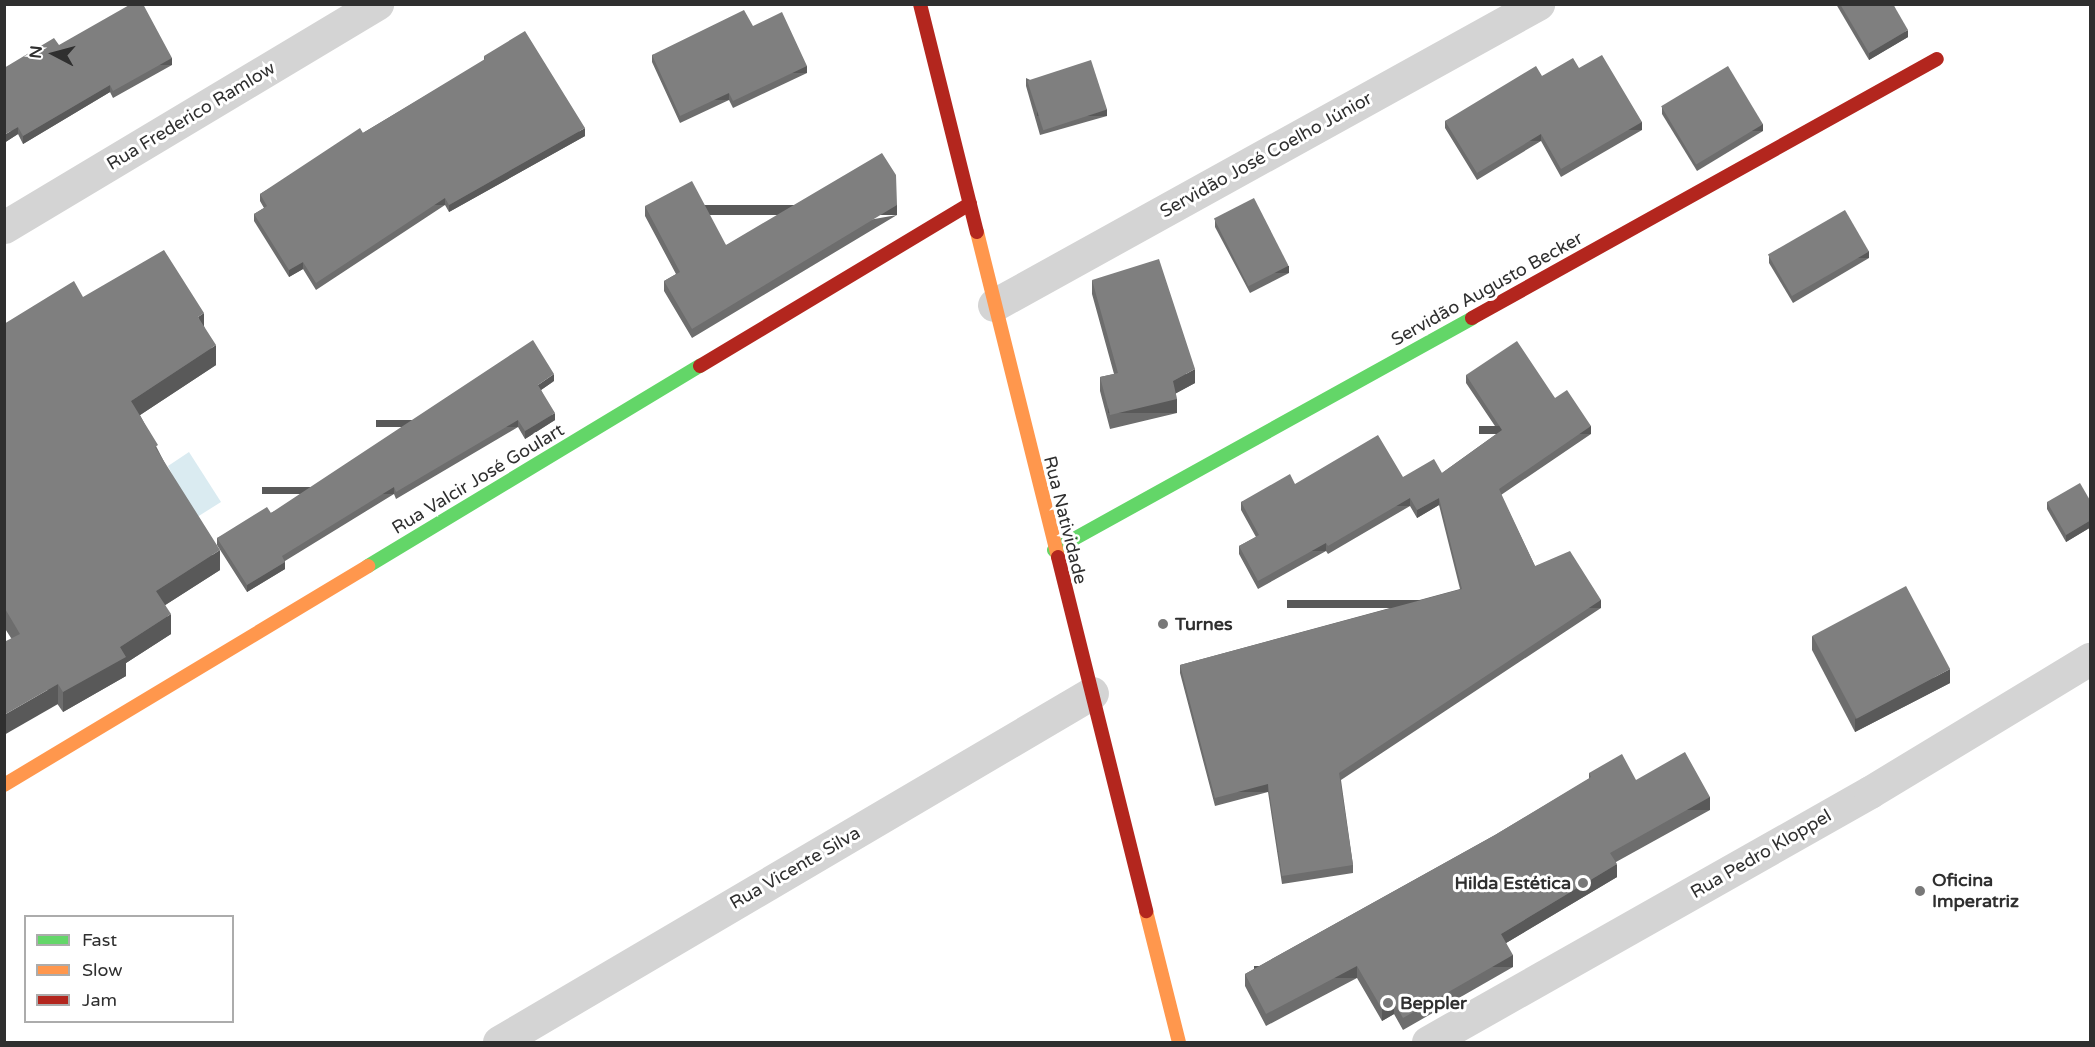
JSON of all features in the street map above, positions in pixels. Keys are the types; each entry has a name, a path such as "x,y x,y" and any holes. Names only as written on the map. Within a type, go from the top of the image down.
{"street":[{"name":"Rua Frederico Ramlow","path":"4,227 377,4"},
{"name":"Rua Natividade","path":"920,4 1054,550 1179,1042"},
{"name":"Servidão José Coelho Júnior","path":"994,305 1538,4"},
{"name":"Servidão Augusto Becker","path":"1054,550 1937,59"},
{"name":"Rua Valcir José Goulart","path":"4,785 970,204"},
{"name":"Rua Pedro Kloppel","path":"1428,1042 1870,792 2091,659"},
{"name":"Rua Vicente Silva","path":"498,1042 1092,693"}],"shaded area":[{"path":"189,452 221,502 194,519 168,466"}],"building":[{"path":"131,4 143,4 172,58 113,91 110,85 23,136 18,127 4,135 4,68 54,38 59,45"},
{"path":"1840,4 1893,4 1908,30 1869,53"},
{"path":"744,10 753,26 782,12 807,66 733,101 729,93 680,116 652,55"},
{"path":"525,31 585,128 449,205 445,198 316,283 303,262 289,270 254,214 267,206 260,194 360,128 363,133 485,59 484,56"},
{"path":"1602,55 1642,122 1561,169 1541,134 1477,173 1445,121 1536,66 1542,76 1573,58 1579,68"},
{"path":"1091,60 1107,109 1043,130 1027,81"},
{"path":"1728,66 1763,124 1696,164 1661,106"},
{"path":"882,153 896,175 897,205 692,329 664,281 680,272 645,206 692,181 726,245"},
{"path":"1254,198 1289,266 1248,286 1214,218"},
{"path":"1845,210 1869,252 1792,296 1768,254"},
{"path":"164,250 204,313 198,317 216,345 131,401 158,445 155,447 220,550 156,591 171,614 120,647 126,657 63,692 58,684 4,715 4,642 20,634 4,607 4,324 74,281 83,297"},
{"path":"1159,259 1195,369 1173,381 1177,399 1110,415 1100,377 1118,373 1092,280"},
{"path":"533,340 554,374 538,385 555,413 525,431 518,420 396,492 394,487 282,556 285,562 247,585 217,538 267,507 271,513"},
{"path":"1517,341 1555,398 1567,390 1591,426 1499,489 1535,566 1570,551 1601,600 1339,773 1353,865 1282,876 1268,784 1215,798 1180,665 1462,589 1439,498 1417,510 1410,498 1328,546 1326,543 1258,581 1239,546 1259,535 1241,502 1290,474 1295,484 1378,435 1403,477 1434,459 1442,473 1502,430 1466,375"},
{"path":"2080,483 2091,502 2091,520 2066,535 2047,502"},
{"path":"1906,586 1950,669 1857,719 1812,636"},
{"path":"1685,752 1710,797 1610,853 1617,864 1501,934 1513,955 1403,1018 1394,1002 1382,1009 1357,966 1266,1014 1245,974 1495,835 1591,777 1589,773 1622,754 1636,780"}],"traffic: fast":[{"path":"1054,550 1472,318"},
{"path":"368,566 700,366"}],"traffic: slow":[{"path":"977,232 1058,557"},
{"path":"4,785 368,566"},
{"path":"1146,911 1179,1042"}],"traffic: jam":[{"path":"920,4 977,232"},
{"path":"1472,318 1937,59"},
{"path":"700,366 970,204"},
{"path":"1058,557 1146,911"}],"place":[{"name":"Turnes","path":"1163,624"},
{"name":"Hilda Estética","path":"1583,883"},
{"name":"Oficina Imperatriz","path":"1920,891"},
{"name":"Beppler","path":"1388,1003"}]}
